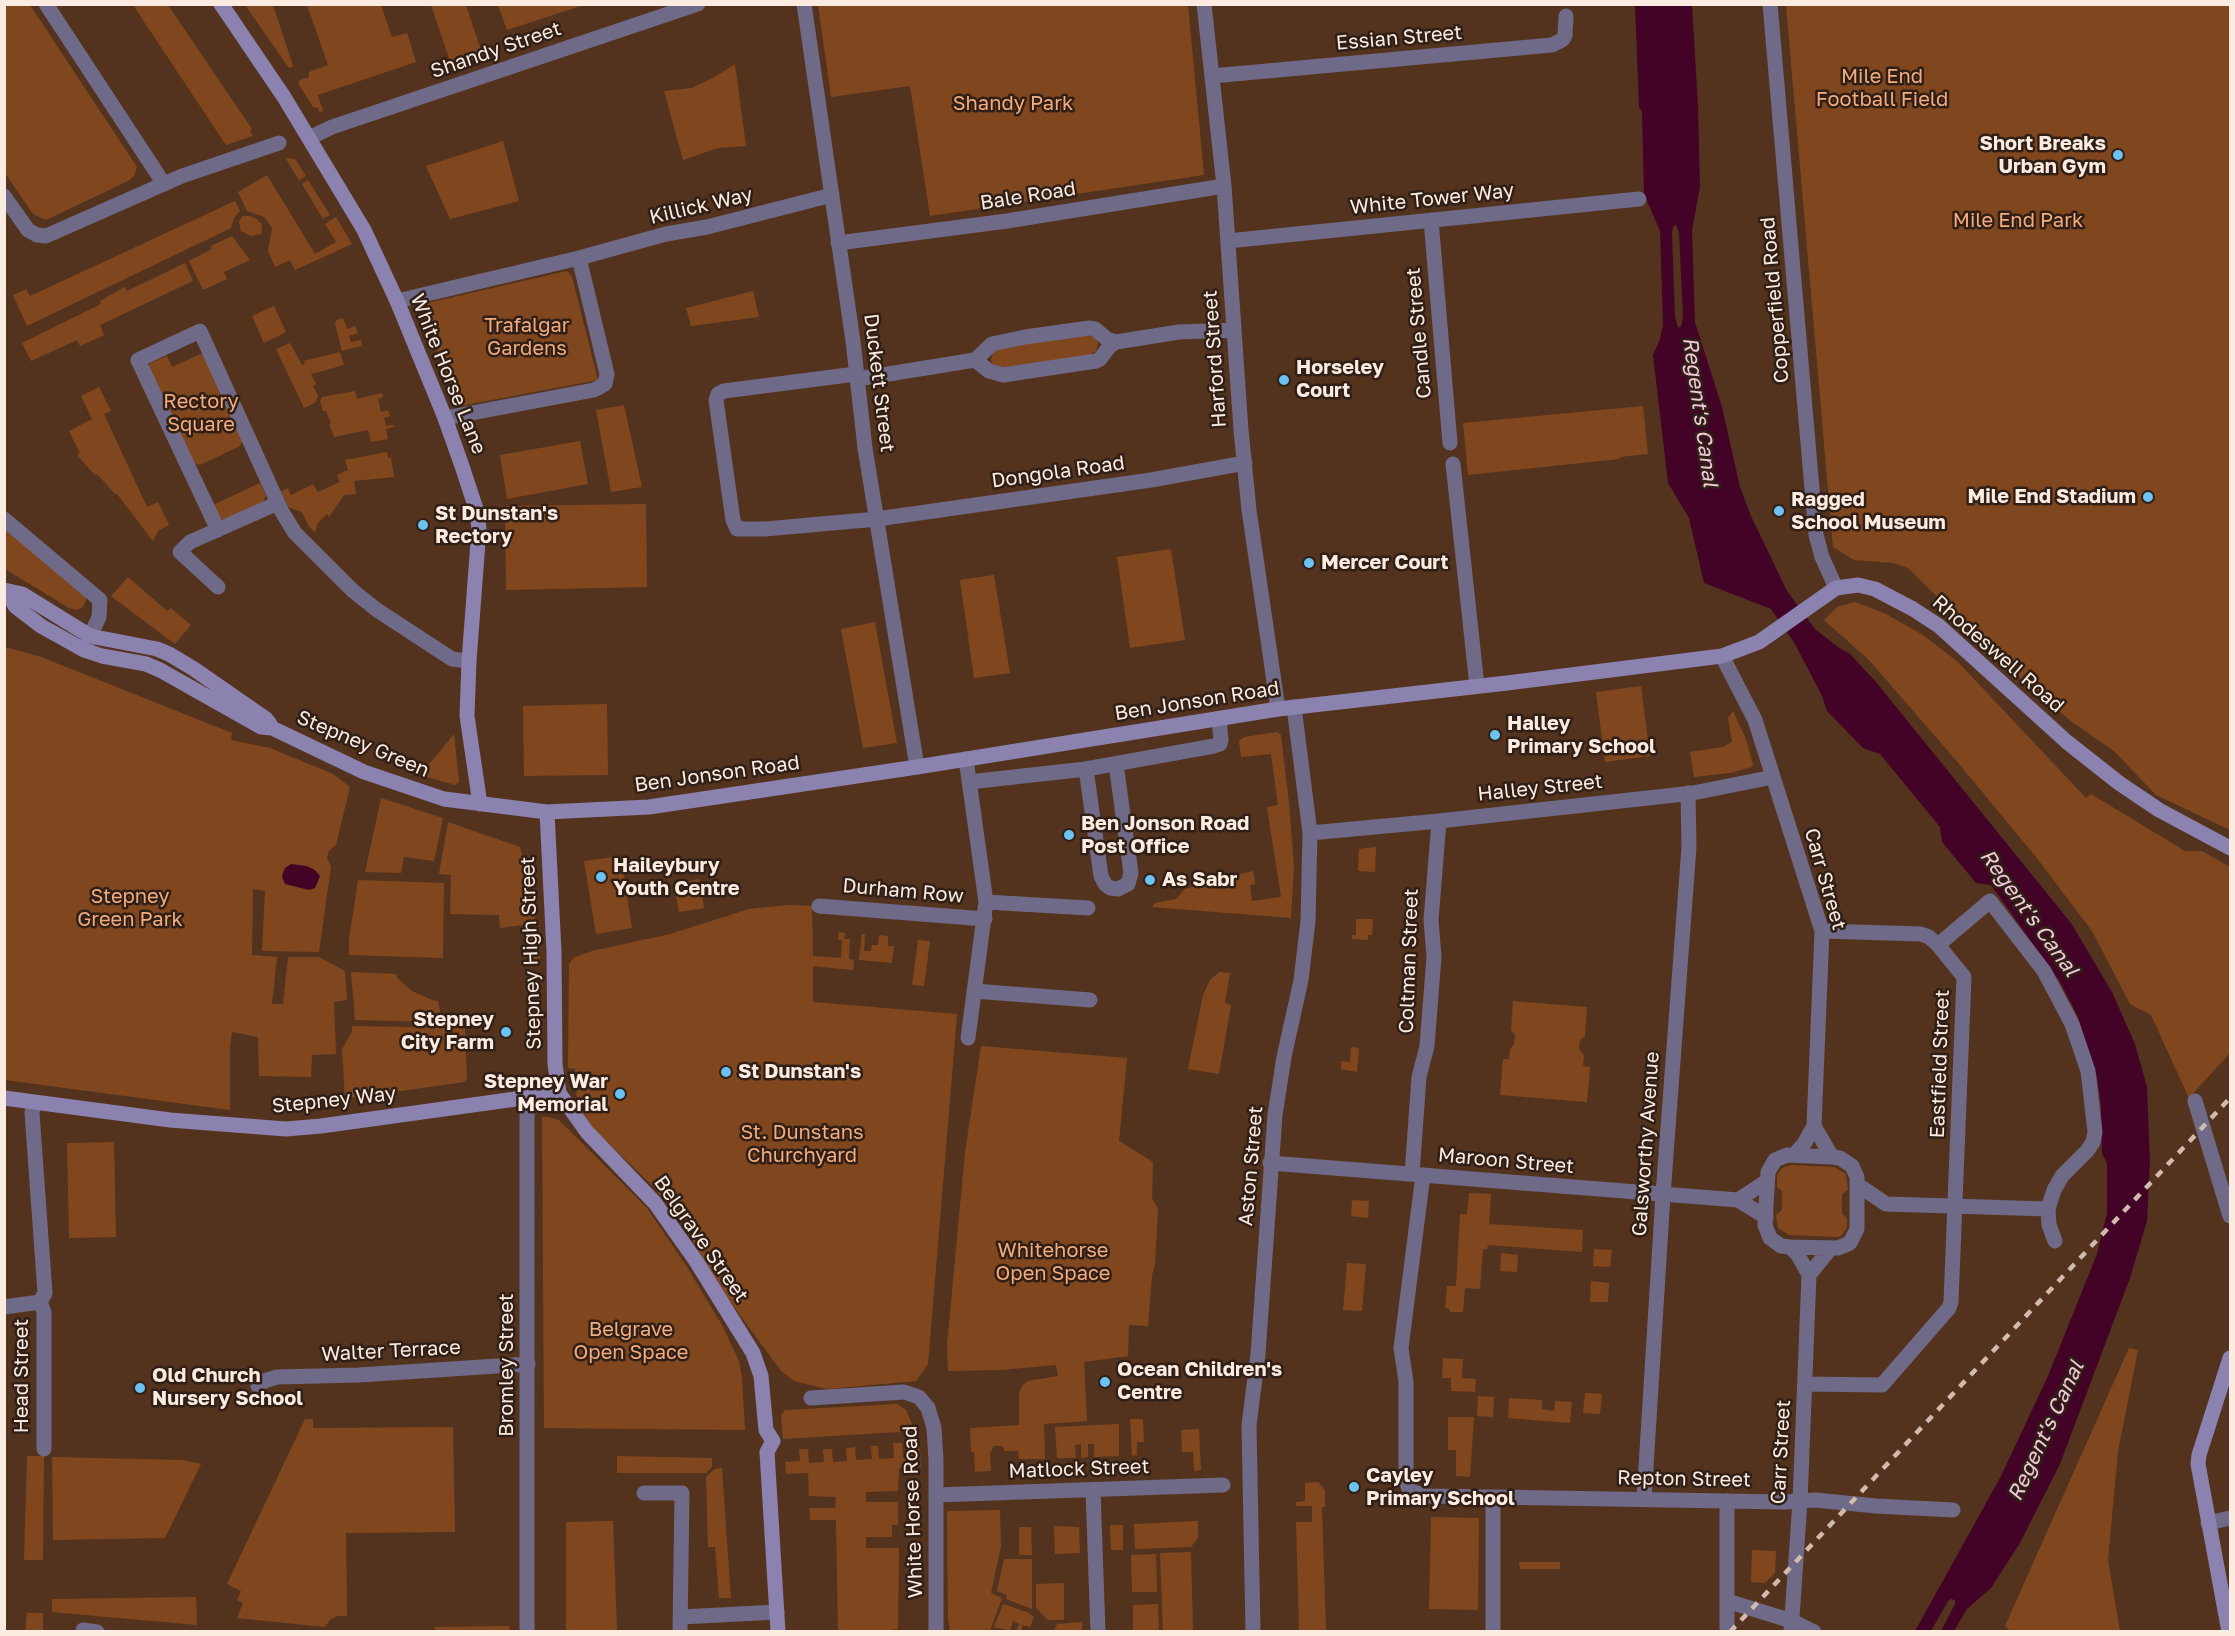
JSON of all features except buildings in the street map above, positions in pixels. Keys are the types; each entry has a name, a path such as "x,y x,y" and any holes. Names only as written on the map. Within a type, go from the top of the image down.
{"main road":[{"name":"White Horse Lane","path":"221,4 284,97 357,216 397,300 445,418 473,501 479,529 467,716 480,804"},
{"name":"Rhodeswell Road","path":"1836,588 1858,585 1875,589 1939,626 2067,742 2119,783 2159,810 2230,848"},
{"name":"Ben Jonson Road","path":"547,812 649,807 1286,708 1722,656 1751,646 1776,632 1836,588"},
{"name":"Stepney Green","path":"6,592 22,594 87,643 157,649 169,654 266,718 272,728 383,779 444,799 547,812"},
{"name":"Stepney High Street","path":"547,812 554,952 556,1075 559,1093"},
{"name":"Stepney Way","path":"4,1098 170,1120 286,1129 559,1093"},
{"name":"Belgrave Street","path":"559,1093 587,1131 655,1203 696,1261 753,1353 761,1376 766,1430 773,1439 767,1452 778,1632"},
{"path":"2229,1632 2199,1476 2199,1455 2230,1358"}],"street":[{"path":"46,4 164,183"},
{"name":"Shandy Street","path":"309,138 332,127 698,4"},
{"name":"Duckett Street","path":"804,4 877,519 917,766"},
{"name":"Harford Street","path":"1204,4 1224,186 1250,510 1286,708"},
{"name":"Copperfield Road","path":"1770,4 1816,535 1822,557 1836,588"},
{"name":"Essian Street","path":"1212,76 1552,45 1565,36 1566,16"},
{"path":"4,196 28,230 37,235 46,236 164,183 279,143"},
{"name":"Bale Road","path":"838,243 1007,221 1224,186"},
{"name":"Killick Way","path":"579,258 666,234 706,227 832,195"},
{"name":"White Tower Way","path":"1228,241 1639,199"},
{"name":"Candle Street","path":"1431,220 1450,443"},
{"path":"397,300 579,258 607,374 605,384 594,390 445,418"},
{"path":"856,376 975,360 987,348 998,342 1090,328 1116,342"},
{"path":"975,360 989,371 1003,375 1096,361 1104,356 1109,346 1116,342 1179,332 1234,330"},
{"path":"218,530 138,360 200,332 278,503 296,533 352,590 377,609 452,659 469,661"},
{"name":"Dongola Road","path":"856,376 724,391 718,394 716,400 721,436 733,520 737,529 765,530 877,519 1151,480 1245,463"},
{"path":"1453,464 1477,687"},
{"path":"218,586 180,552 190,542 278,503"},
{"path":"4,519 101,602 100,612 87,643"},
{"name":"Carr Street","path":"1722,656 1755,720 1822,931 1814,1126"},
{"name":"Aston Street","path":"1253,1632 1249,1425 1258,1354 1270,1163 1282,1069 1301,980 1307,934 1310,833 1286,708"},
{"path":"969,782 1086,769 1220,744 1219,719"},
{"path":"966,759 986,902 968,1038"},
{"path":"1086,769 1101,876 1110,888 1118,889 1128,884 1131,873 1116,764"},
{"name":"Halley Street","path":"1310,833 1688,793 1768,778 1771,773"},
{"name":"Galsworthy Avenue","path":"1644,1499 1663,1195 1689,847 1688,793"},
{"name":"Coltman Street","path":"1414,1492 1409,1489 1406,1480 1406,1382 1401,1348 1418,1174 1419,1077 1427,1046 1434,952 1431,920 1438,821"},
{"path":"1938,945 1990,901 2044,971 2072,1024 2088,1071 2095,1132 2092,1142 2083,1155 2062,1176 2048,1209 2049,1225 2055,1241"},
{"path":"986,902 1088,908"},
{"name":"Durham Row","path":"819,906 985,919"},
{"name":"Eastfield Street","path":"1805,1384 1881,1385 1949,1308 1964,977 1938,945 1929,937 1921,934 1822,931"},
{"path":"974,992 1090,1000"},
{"name":"Bromley Street","path":"527,1098 527,1632"},
{"path":"2195,1101 2230,1216"},
{"name":"Head Street","path":"34,1102 33,1116 45,1293 40,1302 44,1312 44,1449"},
{"path":"1794,1155 1804,1144 1814,1126 1832,1156"},
{"path":"1794,1155 1832,1156 1852,1166 1858,1185 1857,1229 1850,1243 1838,1248 1781,1246 1766,1233 1767,1181 1771,1165 1781,1157 1794,1155"},
{"name":"Maroon Street","path":"1270,1163 1738,1200 1766,1217"},
{"path":"1738,1200 1767,1181"},
{"path":"1858,1185 1886,1204 2048,1209"},
{"path":"1857,1222 1886,1204"},
{"path":"1790,1246 1809,1275 1830,1248"},
{"name":"Carr Street","path":"1792,1626 1800,1501 1809,1275"},
{"path":"4,1307 40,1302"},
{"name":"Walter Terrace","path":"258,1386 264,1381 277,1377 359,1375 528,1364"},
{"name":"White Horse Road","path":"811,1398 904,1392 919,1397 928,1408 933,1419 936,1495 936,1632"},
{"name":"Matlock Street","path":"936,1495 1223,1485"},
{"path":"1093,1490 1098,1632"},
{"name":"Repton Street","path":"1414,1492 1425,1496 1800,1501 1953,1510"},
{"path":"644,1493 682,1493 681,1624 777,1612"},
{"path":"1492,1632 1493,1497"},
{"path":"1727,1501 1727,1632"},
{"path":"2208,1523 2230,1518"},
{"path":"1727,1601 1814,1632"}],"green space":[{"path":"498,4 584,5 507,30"},
{"path":"4,5 30,5 137,167 134,176 128,181 46,220 33,214 5,173"},
{"path":"133,5 168,5 252,129 250,131 253,136 226,145"},
{"path":"245,5 273,5 293,66 289,68"},
{"path":"307,5 381,5 392,37 407,33 416,62 318,95 323,111 319,112 318,108 313,107 298,83 309,77 309,72 328,65"},
{"path":"431,5 466,5 483,56 452,67"},
{"name":"Shandy Park","path":"818,5 1188,5 1204,175 930,216 910,86 831,97"},
{"name":"Mile End Park","path":"1786,5 2230,5 2230,830 2156,795 2115,752 2071,721 2015,674 1908,568 1893,563 1854,560 1833,547"},
{"path":"735,64 746,146 718,148 683,160 664,91 692,88"},
{"path":"503,141 519,201 450,219 426,166"},
{"path":"286,159 295,159 306,176 299,180"},
{"path":"267,175 315,254 336,242 325,224 336,217 352,244 295,270 290,260 275,267 268,251 272,228 264,217 247,211 238,192"},
{"path":"308,180 330,215 323,219 302,184"},
{"path":"235,201 240,211 234,218 231,228 27,326 13,295 26,289 30,296"},
{"path":"242,216 257,219 262,225 261,234 251,236 241,231 239,222"},
{"path":"232,236 250,260 224,272 227,279 203,290 189,261 212,249 211,246"},
{"path":"185,263 193,281 100,325 104,335 80,346 77,340 31,361 22,343 101,304 100,301 125,287 127,291"},
{"name":"Trafalgar Gardens","path":"567,271 572,277 598,380 460,406 420,309 423,304"},
{"path":"753,291 759,317 691,326 686,308"},
{"path":"274,306 286,332 264,343 252,316"},
{"path":"343,318 347,329 355,326 358,333 349,336 351,342 361,340 362,346 342,351 335,324 337,320"},
{"path":"1087,335 1095,337 1098,343 1096,351 1090,355 1002,368 992,364 993,352 999,348"},
{"path":"290,343 302,365 305,364 304,361 340,352 344,365 311,374 318,396 316,402 304,408 276,349"},
{"name":"Rectory Square","path":"203,353 244,438 240,446 200,465 194,463 149,367 150,363 167,356 172,367"},
{"path":"99,387 111,411 104,414 147,507 158,502 169,525 158,531 153,541 117,494 77,455 80,453 69,431 92,419 81,396"},
{"path":"355,391 357,399 382,393 383,397 378,399 381,412 388,410 390,416 384,418 386,426 393,425 394,427 386,429 388,439 371,442 368,430 334,437 329,424 331,423 320,401 322,397"},
{"path":"624,405 642,487 611,492 596,410"},
{"path":"1643,406 1648,454 1468,475 1463,423"},
{"path":"580,441 588,484 507,499 500,455"},
{"path":"387,452 388,458 391,458 394,477 354,481 356,494 344,495 329,517 327,514 318,523 315,533 302,512 288,507 281,491 288,488 291,495 313,484 318,492 340,482 337,475 348,470 345,460"},
{"path":"260,483 266,496 263,502 225,520 218,517 213,505"},
{"path":"646,504 647,587 506,590 505,506"},
{"path":"4,525 85,593 86,601 82,608 76,610 69,608 5,569"},
{"path":"1171,549 1185,640 1130,648 1117,557"},
{"path":"994,575 1010,673 974,678 960,580"},
{"path":"128,577 167,611 171,608 191,625 175,644 111,596"},
{"path":"1855,602 1884,613 1923,635 1958,662 2086,798 2091,794 2185,851 2202,851 2230,867 2230,1053 2189,1098 2151,1015 2130,1004 2092,931 2036,857 1869,660 1824,620 1837,607"},
{"path":"875,622 897,743 863,748 841,629"},
{"name":"Stepney Green Park","path":"5,647 41,657 232,733 231,740 270,748 333,774 350,787 336,845 329,851 327,857 331,867 319,952 262,951 265,891 253,889 252,955 277,957 272,1004 283,1004 288,957 319,957 345,971 347,1000 334,1002 336,1054 312,1055 311,1077 259,1076 258,1037 232,1032 230,1110 5,1080"},
{"path":"1641,686 1650,756 1605,762 1596,692"},
{"path":"607,704 608,775 524,776 523,706"},
{"path":"1733,711 1746,739 1752,767 1730,773 1694,777 1690,752 1723,747 1732,742 1728,718"},
{"path":"1277,732 1281,735 1294,866 1291,918 1152,907 1155,903 1176,899 1185,889 1253,871 1255,884 1250,885 1252,901 1281,897 1267,807 1278,805 1271,754 1241,757 1239,741 1244,737"},
{"path":"454,734 459,782 455,785 420,775"},
{"path":"381,798 443,818 434,861 404,857 401,873 365,872"},
{"path":"448,822 520,847 533,897 535,923 500,928 499,915 450,914 451,875 439,874"},
{"path":"1376,847 1375,872 1358,871 1359,849"},
{"path":"621,856 632,928 596,934 584,861"},
{"path":"699,879 704,908 679,912 674,884"},
{"path":"358,880 444,883 443,958 349,955 349,939"},
{"name":"St. Dunstans Churchyard","path":"788,905 812,906 813,956 841,958 842,940 838,940 839,932 845,933 844,939 850,939 849,959 854,960 853,970 813,966 813,1002 957,1014 928,1364 916,1381 827,1389 794,1381 781,1371 726,1296 675,1212 651,1184 598,1134 586,1118 577,1101 575,1069 568,1068 569,964 573,958 592,951 670,934 749,909"},
{"path":"1356,919 1373,919 1372,935 1368,935 1368,940 1352,939 1352,935 1356,935"},
{"path":"528,931 539,931 540,959 529,959"},
{"path":"862,934 865,934 864,951 871,951 872,945 878,945 879,935 888,936 888,946 894,946 892,963 859,960"},
{"path":"918,940 930,941 924,986 912,985"},
{"path":"351,972 396,974 397,978 412,991 438,1001 442,1022 355,1020"},
{"path":"1219,972 1230,973 1225,1003 1231,1005 1219,1074 1188,1069 1203,995 1210,980"},
{"path":"1513,1001 1587,1007 1585,1036 1580,1040 1579,1049 1584,1055 1583,1066 1590,1067 1587,1102 1500,1095 1503,1059 1509,1059 1510,1049 1514,1044 1515,1035 1511,1030"},
{"path":"352,1026 465,1028 467,1079 464,1082 345,1099 342,1049 352,1032"},
{"name":"Whitehorse Open Space","path":"981,1046 1127,1058 1119,1141 1153,1162 1152,1198 1158,1209 1148,1326 1129,1325 1128,1356 1084,1362 1087,1421 1044,1424 1045,1459 1019,1459 1018,1451 1004,1451 1003,1446 993,1446 990,1452 991,1471 975,1472 970,1428 1019,1425 1019,1393 1022,1386 1028,1381 1058,1376 1056,1365 1001,1370 948,1371 947,1345 965,1152"},
{"path":"1351,1047 1359,1048 1357,1072 1341,1069 1341,1061 1350,1062"},
{"name":"Belgrave Open Space","path":"542,1117 559,1120 647,1208 687,1267 722,1325 739,1361 745,1430 544,1428"},
{"path":"114,1142 116,1237 69,1238 67,1143"},
{"path":"1791,1165 1834,1167 1846,1174 1848,1190 1842,1194 1842,1214 1847,1218 1847,1228 1842,1235 1838,1237 1789,1235 1778,1228 1776,1215 1782,1210 1782,1191 1777,1187 1777,1175 1782,1168"},
{"path":"1469,1193 1491,1194 1489,1224 1583,1230 1582,1252 1488,1245 1487,1249 1483,1249 1480,1289 1465,1288 1463,1312 1450,1312 1450,1309 1445,1308 1447,1286 1456,1286 1460,1214 1467,1214"},
{"path":"1352,1200 1369,1201 1368,1218 1351,1216"},
{"path":"1594,1249 1612,1250 1610,1267 1593,1266"},
{"path":"1501,1253 1518,1255 1517,1272 1500,1271"},
{"path":"1347,1263 1366,1264 1362,1311 1343,1310"},
{"path":"1591,1281 1609,1283 1608,1302 1590,1302"},
{"path":"2129,1348 2138,1350 2118,1451 2108,1560 2120,1631 2011,1631 2005,1626"},
{"path":"1443,1358 1463,1359 1462,1378 1476,1379 1475,1392 1451,1391 1451,1378 1442,1378"},
{"path":"1585,1393 1602,1394 1600,1414 1583,1413"},
{"path":"1478,1396 1494,1397 1493,1417 1477,1416"},
{"path":"1509,1398 1542,1400 1542,1409 1554,1411 1555,1401 1572,1402 1570,1423 1508,1418"},
{"path":"897,1404 906,1410 915,1431 783,1439 781,1415 785,1410"},
{"path":"1448,1417 1474,1417 1470,1477 1456,1476 1456,1450 1448,1450"},
{"path":"305,1419 313,1419 313,1428 453,1427 455,1532 346,1533 347,1616 337,1616 325,1627 237,1618 243,1603 237,1600 241,1591 227,1584"},
{"path":"1130,1419 1143,1419 1144,1442 1137,1442 1137,1455 1132,1456"},
{"path":"1119,1424 1119,1456 1094,1457 1094,1444 1088,1444 1088,1457 1081,1458 1081,1444 1075,1445 1076,1458 1057,1458 1055,1427"},
{"path":"1199,1429 1201,1470 1194,1471 1193,1452 1182,1452 1181,1430"},
{"path":"893,1443 902,1443 903,1458 911,1457 910,1444 919,1443 921,1467 899,1468 898,1491 866,1492 866,1502 898,1502 898,1525 892,1525 892,1537 866,1537 866,1548 899,1548 898,1629 894,1629 894,1632 838,1631 836,1520 810,1520 809,1508 835,1508 836,1497 809,1496 808,1473 786,1474 785,1462 800,1461 799,1449 808,1449 809,1463 824,1462 823,1450 827,1449 832,1449 833,1462 847,1461 846,1448 855,1447 856,1460 872,1459 871,1446 878,1446 879,1459 894,1458"},
{"path":"27,1456 44,1456 43,1560 24,1560"},
{"path":"617,1456 712,1458 712,1467 706,1473 617,1473"},
{"path":"52,1457 182,1460 201,1464 165,1538 53,1540"},
{"path":"722,1468 731,1598 719,1598 715,1547 708,1547 706,1477 715,1469"},
{"path":"1318,1482 1325,1490 1325,1507 1322,1507 1326,1631 1299,1631 1296,1522 1312,1522 1312,1506 1296,1506 1296,1502 1305,1501 1305,1483"},
{"path":"1000,1510 1001,1546 991,1593 1002,1598 990,1631 950,1631 947,1513 948,1511"},
{"path":"1431,1517 1479,1518 1478,1610 1429,1609"},
{"path":"613,1521 617,1631 566,1631 566,1522"},
{"path":"1198,1521 1198,1538 1191,1547 1135,1549 1134,1524"},
{"path":"1110,1525 1123,1525 1123,1550 1111,1550"},
{"path":"1054,1526 1079,1527 1080,1553 1055,1554"},
{"path":"1019,1527 1031,1527 1032,1555 1019,1555"},
{"path":"1752,1550 1776,1551 1775,1573 1765,1583 1751,1582"},
{"path":"1191,1552 1193,1631 1163,1631 1160,1553"},
{"path":"1156,1554 1157,1592 1132,1592 1131,1555"},
{"path":"1004,1559 1032,1559 1032,1609 1006,1599 1007,1595 997,1591"},
{"path":"1519,1562 1560,1562 1560,1569 1520,1569"},
{"path":"1064,1583 1064,1620 1048,1620 1036,1608 1036,1584"},
{"path":"196,1597 197,1625 52,1612 52,1599"},
{"path":"1003,1604 1027,1612 1034,1617 1030,1627 1023,1625 1021,1631 1016,1631 1019,1624 1013,1621 1010,1631 994,1627"},
{"path":"1158,1604 1159,1631 1133,1631 1133,1605"},
{"path":"27,1613 43,1613 43,1631 25,1631"},
{"path":"1082,1622 1082,1631 1054,1631 1057,1624"},
{"path":"510,1626 508,1632 438,1632 435,1629 435,1627"}],"water":[{"name":"Regent's Canal","path":"1635,5 1692,5 1700,187 1692,230 1695,322 1722,407 1740,487 1751,516 1787,591 1815,629 1850,654 1876,682 2071,923 2112,992 2135,1044 2147,1087 2150,1162 2147,1221 2130,1278 2060,1464 2020,1543 1991,1588 1967,1609 1954,1631 1941,1631 1955,1604 1955,1600 1951,1599 1931,1631 1915,1631 2001,1476 2048,1376 2097,1254 2107,1213 2107,1163 2102,1154 2101,1105 2097,1077 2077,1015 2060,982 1991,885 1976,883 1942,842 1940,827 1880,754 1863,748 1827,711 1822,696 1795,644 1771,609 1704,583 1689,518 1668,483 1653,355 1663,325 1660,231 1644,194 1642,112 1639,107","holes":["1676,225 1679,232 1683,317 1681,326 1678,328 1675,316 1672,232"]},
{"path":"291,864 307,866 315,870 320,876 315,888 309,890 285,884 283,873 285,868"}],"railway":[{"path":"1730,1632 2230,1098"}],"place":[{"name":"Short Breaks Urban Gym","path":"2118,155"},
{"name":"Horseley Court","path":"1284,380"},
{"name":"Mile End Stadium","path":"2148,497"},
{"name":"Ragged School Museum","path":"1779,511"},
{"name":"St Dunstan's Rectory","path":"423,525"},
{"name":"Mercer Court","path":"1309,563"},
{"name":"Halley Primary School","path":"1495,735"},
{"name":"Ben Jonson Road Post Office","path":"1069,835"},
{"name":"Haileybury Youth Centre","path":"601,877"},
{"name":"As Sabr","path":"1150,880"},
{"name":"Stepney City Farm","path":"506,1032"},
{"name":"St Dunstan's","path":"726,1072"},
{"name":"Stepney War Memorial","path":"620,1094"},
{"name":"Ocean Children's Centre","path":"1105,1382"},
{"name":"Old Church Nursery School","path":"140,1388"},
{"name":"Cayley Primary School","path":"1354,1487"}],"park label":[{"name":"Mile End Football Field","path":"1882,88"}]}
